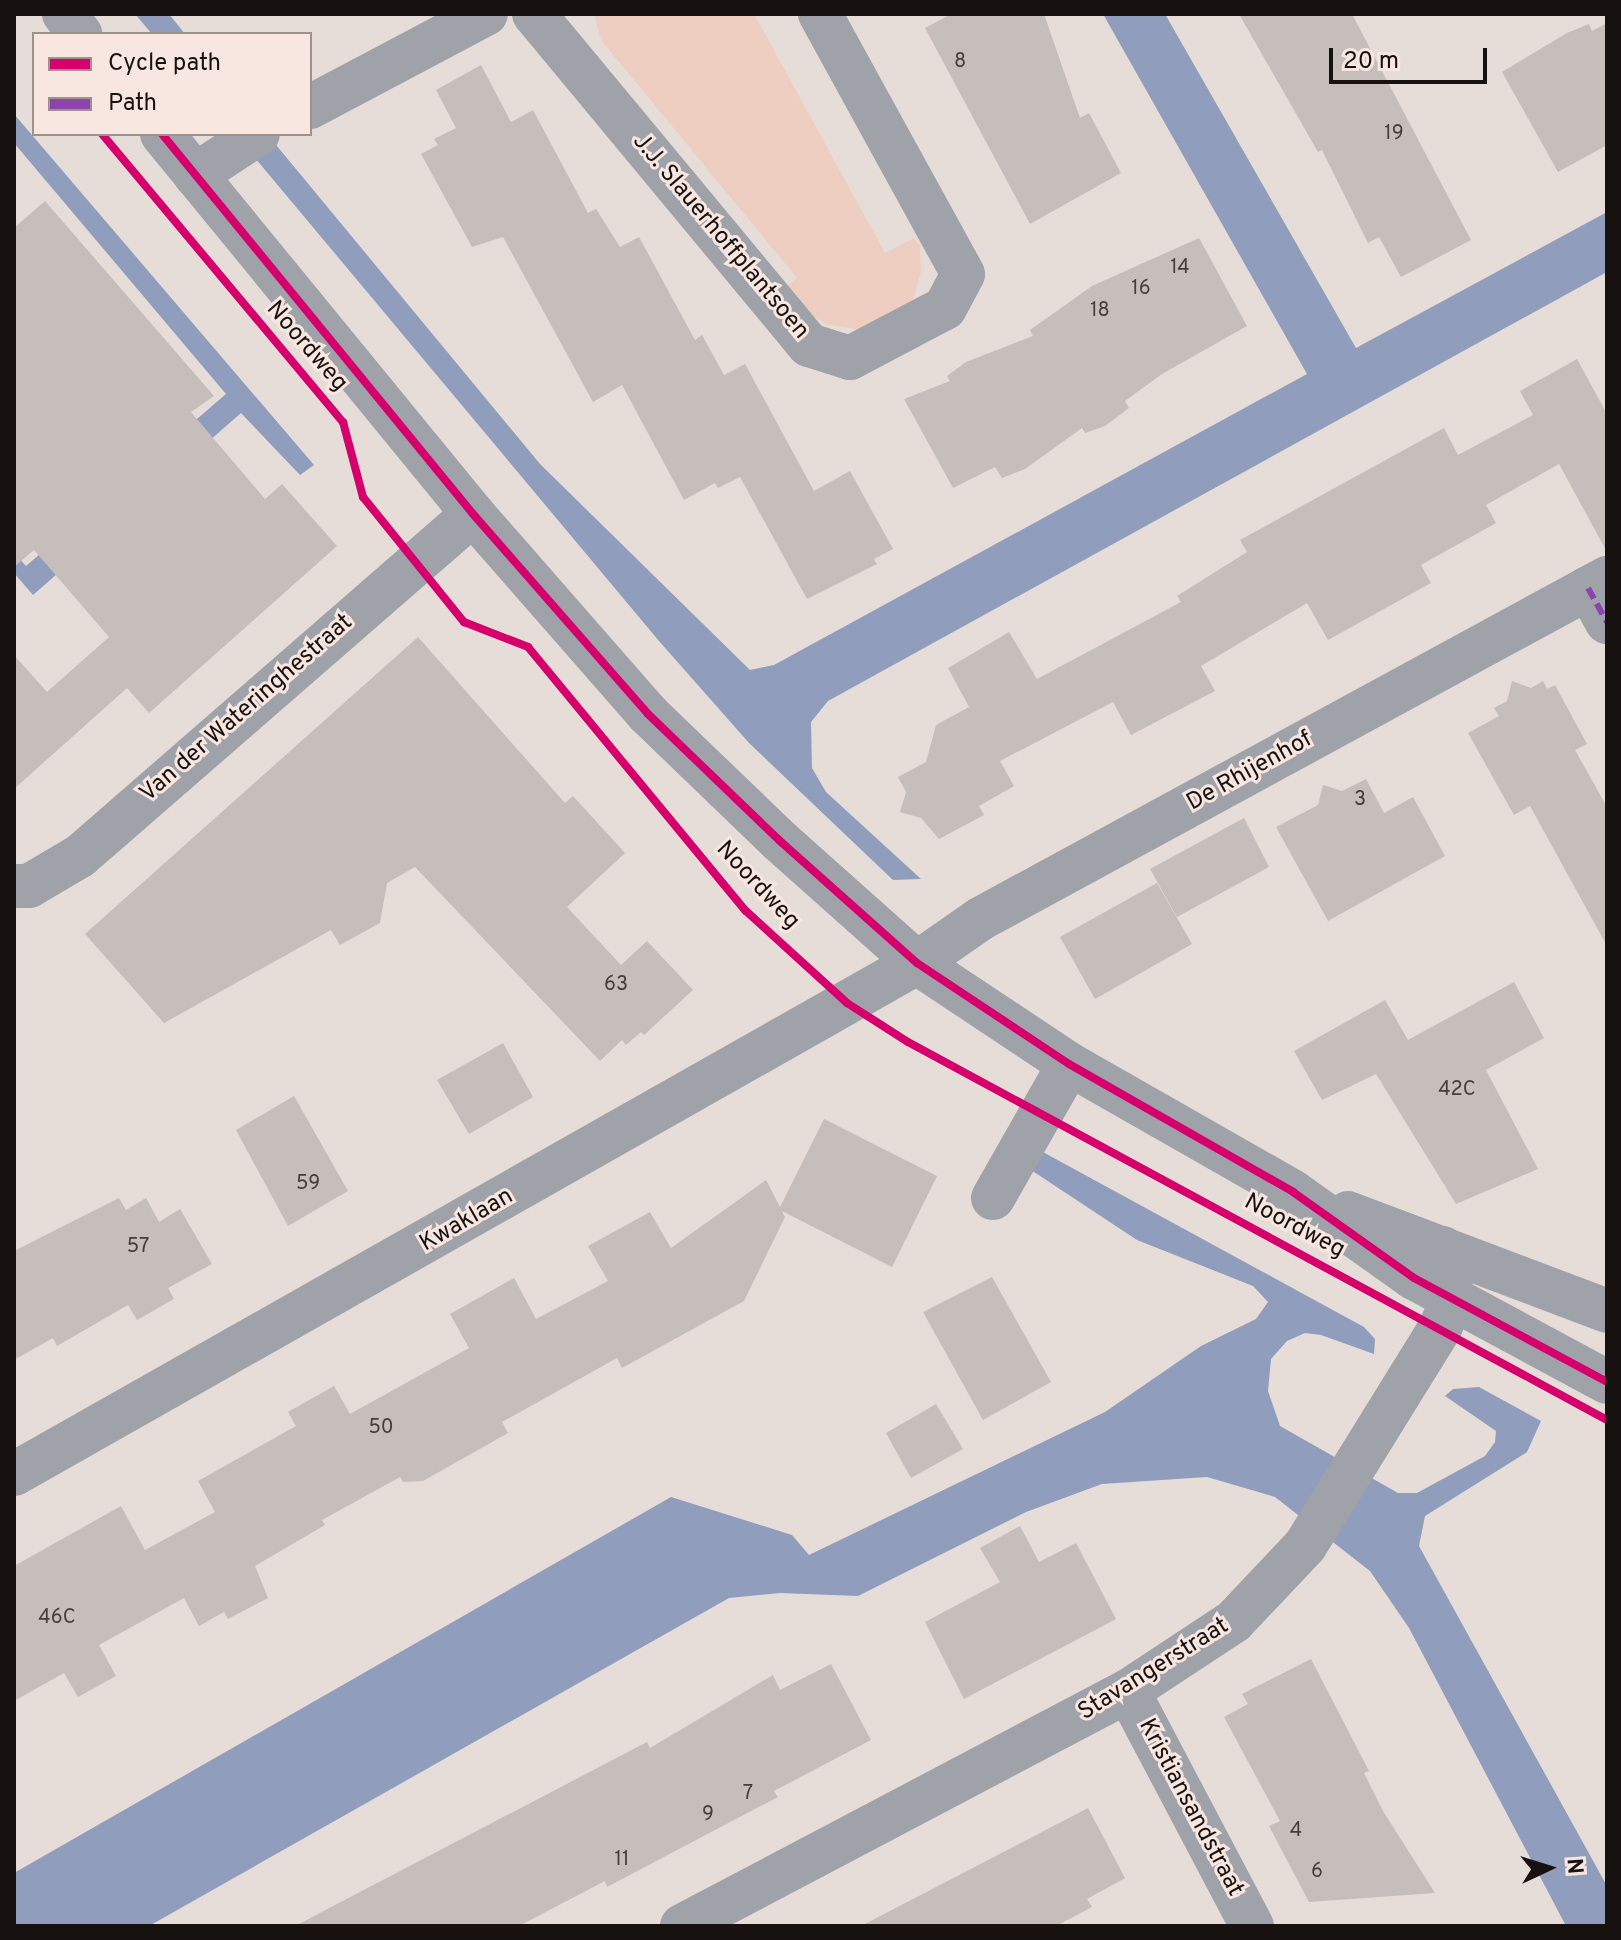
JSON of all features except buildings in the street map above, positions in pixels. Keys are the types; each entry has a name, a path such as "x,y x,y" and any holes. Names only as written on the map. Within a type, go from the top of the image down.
{"street":[{"path":"64,14 78,32"},
{"path":"312,106 486,14"},
{"name":"J.J. Slauerhoffplantsoen","path":"534,14 809,345 850,358 945,308 963,274 820,14"},
{"name":"Noordweg","path":"164,136 473,514 648,714 917,963 1069,1064 1293,1192 1414,1278 1607,1382"},
{"path":"195,175 247,140"},
{"name":"Van der Wateringhestraat","path":"14,886 29,886 80,856 473,514"},
{"name":"De Rhijenhof","path":"917,963 980,919 1601,596"},
{"name":"Kwaklaan","path":"14,1474 917,963"},
{"path":"993,1198 1069,1064"},
{"name":"Noordweg","path":"1293,1192 1607,1311"},
{"path":"1443,1248 1453,1299"},
{"name":"Stavangerstraat","path":"682,1926 1128,1691 1234,1621 1305,1546 1363,1457 1453,1299"},
{"name":"Kristiansandstraat","path":"1128,1691 1252,1926"}],"shaded area":[{"path":"594,14 754,14 885,253 914,238 920,246 921,272 913,300 861,330 826,324 802,309 785,288 797,278 601,40"}],"water":[{"path":"135,14 169,14 183,32 150,32"},
{"path":"1103,14 1165,14 1356,348 1607,212 1607,272 828,701 811,722 812,768 826,792 921,879 893,880 749,743 659,641 237,136 269,136 540,464 750,670 774,665 1307,374"},
{"path":"14,114 314,465 300,475 241,413 33,595 14,573 14,553 26,566 226,394 14,143"},
{"path":"1041,1151 1364,1327 1375,1339 1374,1354 1321,1335 1305,1333 1287,1341 1271,1359 1268,1391 1280,1426 1398,1493 1417,1493 1485,1456 1495,1442 1496,1431 1445,1396 1453,1389 1479,1387 1541,1421 1527,1452 1425,1516 1419,1546 1607,1886 1607,1926 1566,1926 1409,1628 1370,1571 1275,1497 1207,1477 1102,1484 1026,1512 858,1596 780,1593 729,1598 149,1926 14,1926 14,1873 671,1497 792,1535 809,1555 1105,1412 1201,1346 1256,1319 1268,1302 1253,1286 1137,1240 1031,1170"}],"marked path":[{"path":"1588,588 1607,622"}],"cycle path":[{"path":"104,136 343,422 363,497 464,622 528,647 746,911 847,1003 908,1042 1607,1420"},
{"path":"164,136 473,514 648,714 780,841 917,963 1069,1064 1293,1192 1414,1278 1607,1382"}]}
